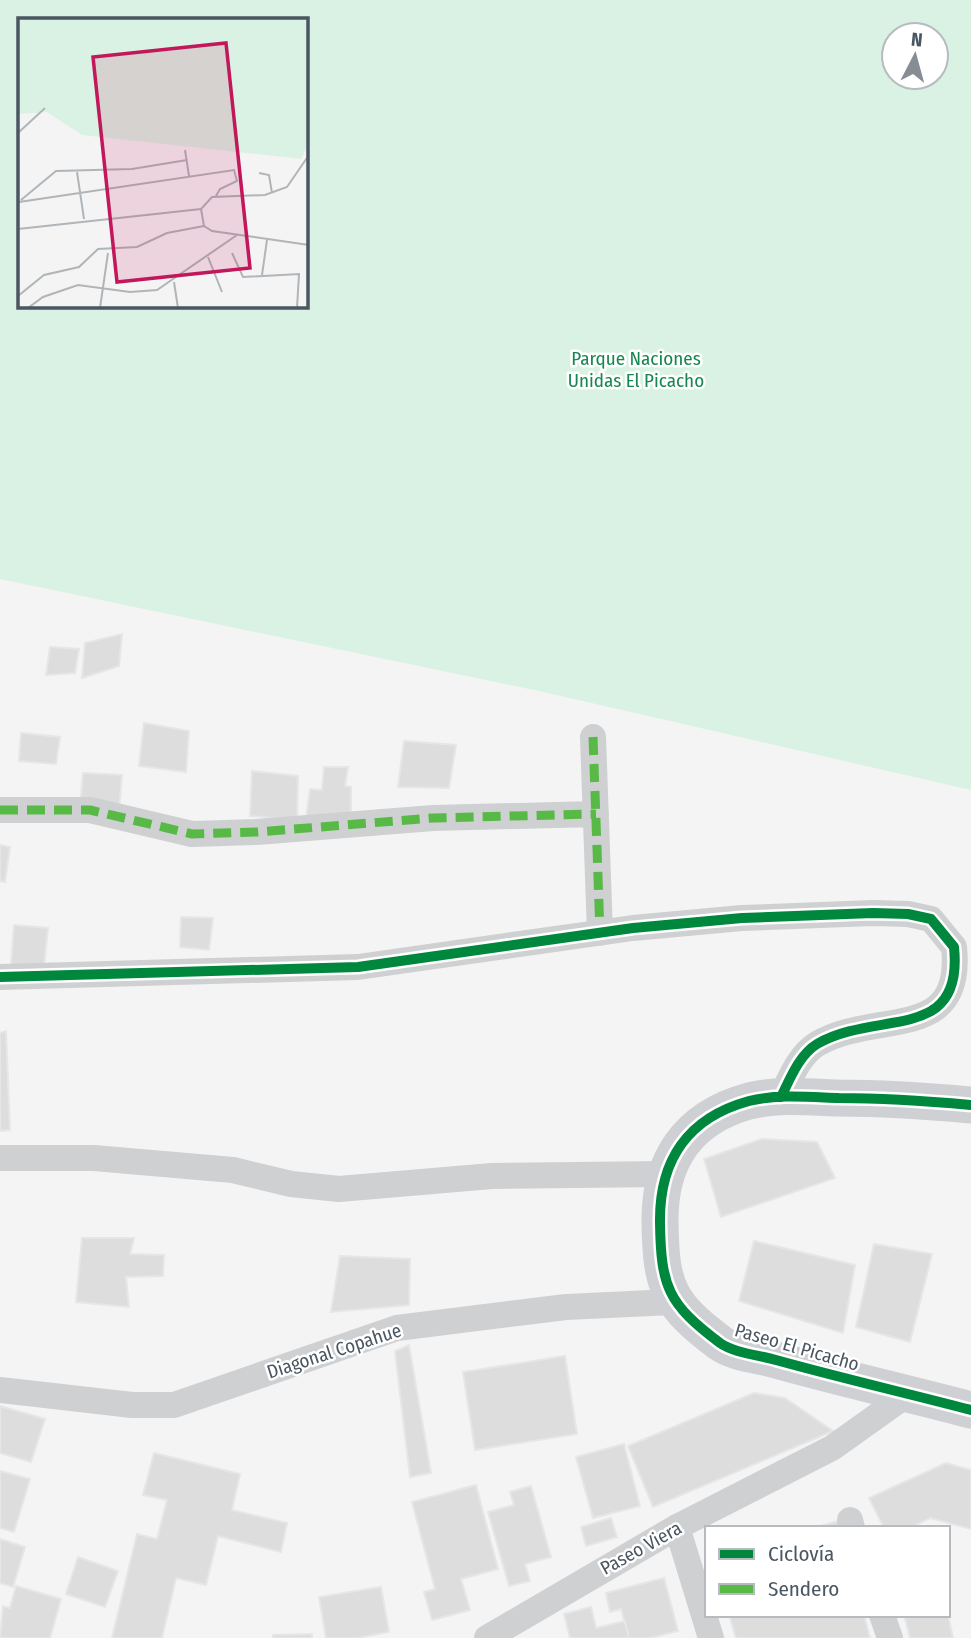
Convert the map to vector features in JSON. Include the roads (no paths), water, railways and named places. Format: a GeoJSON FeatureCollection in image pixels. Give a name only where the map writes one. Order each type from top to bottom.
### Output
{"type":"FeatureCollection","features":[{"type":"Feature","properties":{"kind":"street"},"geometry":{"type":"LineString","coordinates":[[593,737],[600,933]]}},
{"type":"Feature","properties":{"kind":"street"},"geometry":{"type":"LineString","coordinates":[[0,810],[90,810],[192,834],[257,832],[433,818],[596,814]]}},
{"type":"Feature","properties":{"kind":"street"},"geometry":{"type":"LineString","coordinates":[[0,978],[358,967],[600,933],[742,918],[873,913],[908,914],[931,919],[954,947],[953,986],[943,1005],[923,1015],[859,1026],[815,1045],[797,1065],[780,1097]]}},
{"type":"Feature","properties":{"kind":"street"},"geometry":{"type":"LineString","coordinates":[[673,1302],[661,1264],[664,1174],[690,1134],[715,1116],[748,1101],[780,1097],[900,1098],[971,1105]]}},
{"type":"Feature","properties":{"kind":"street"},"geometry":{"type":"LineString","coordinates":[[0,1158],[94,1158],[233,1170],[291,1184],[340,1189],[492,1176],[664,1174]]}},
{"type":"Feature","properties":{"kind":"street","name":"Diagonal Copahue"},"geometry":{"type":"LineString","coordinates":[[0,1390],[132,1405],[174,1405],[397,1328],[566,1307],[673,1302]]}},
{"type":"Feature","properties":{"kind":"street","name":"Paseo El Picacho"},"geometry":{"type":"LineString","coordinates":[[673,1302],[723,1345],[905,1396],[971,1410]]}},
{"type":"Feature","properties":{"kind":"street","name":"Paseo Viera"},"geometry":{"type":"LineString","coordinates":[[486,1638],[677,1527],[832,1448],[905,1396]]}},
{"type":"Feature","properties":{"kind":"street"},"geometry":{"type":"LineString","coordinates":[[677,1527],[711,1638]]}},
{"type":"Feature","properties":{"kind":"street"},"geometry":{"type":"LineString","coordinates":[[884,1617],[890,1638]]}},
{"type":"Feature","properties":{"kind":"park label","name":"Parque Naciones Unidas El Picacho"},"geometry":{"type":"Point","coordinates":[636,369]}}]}
